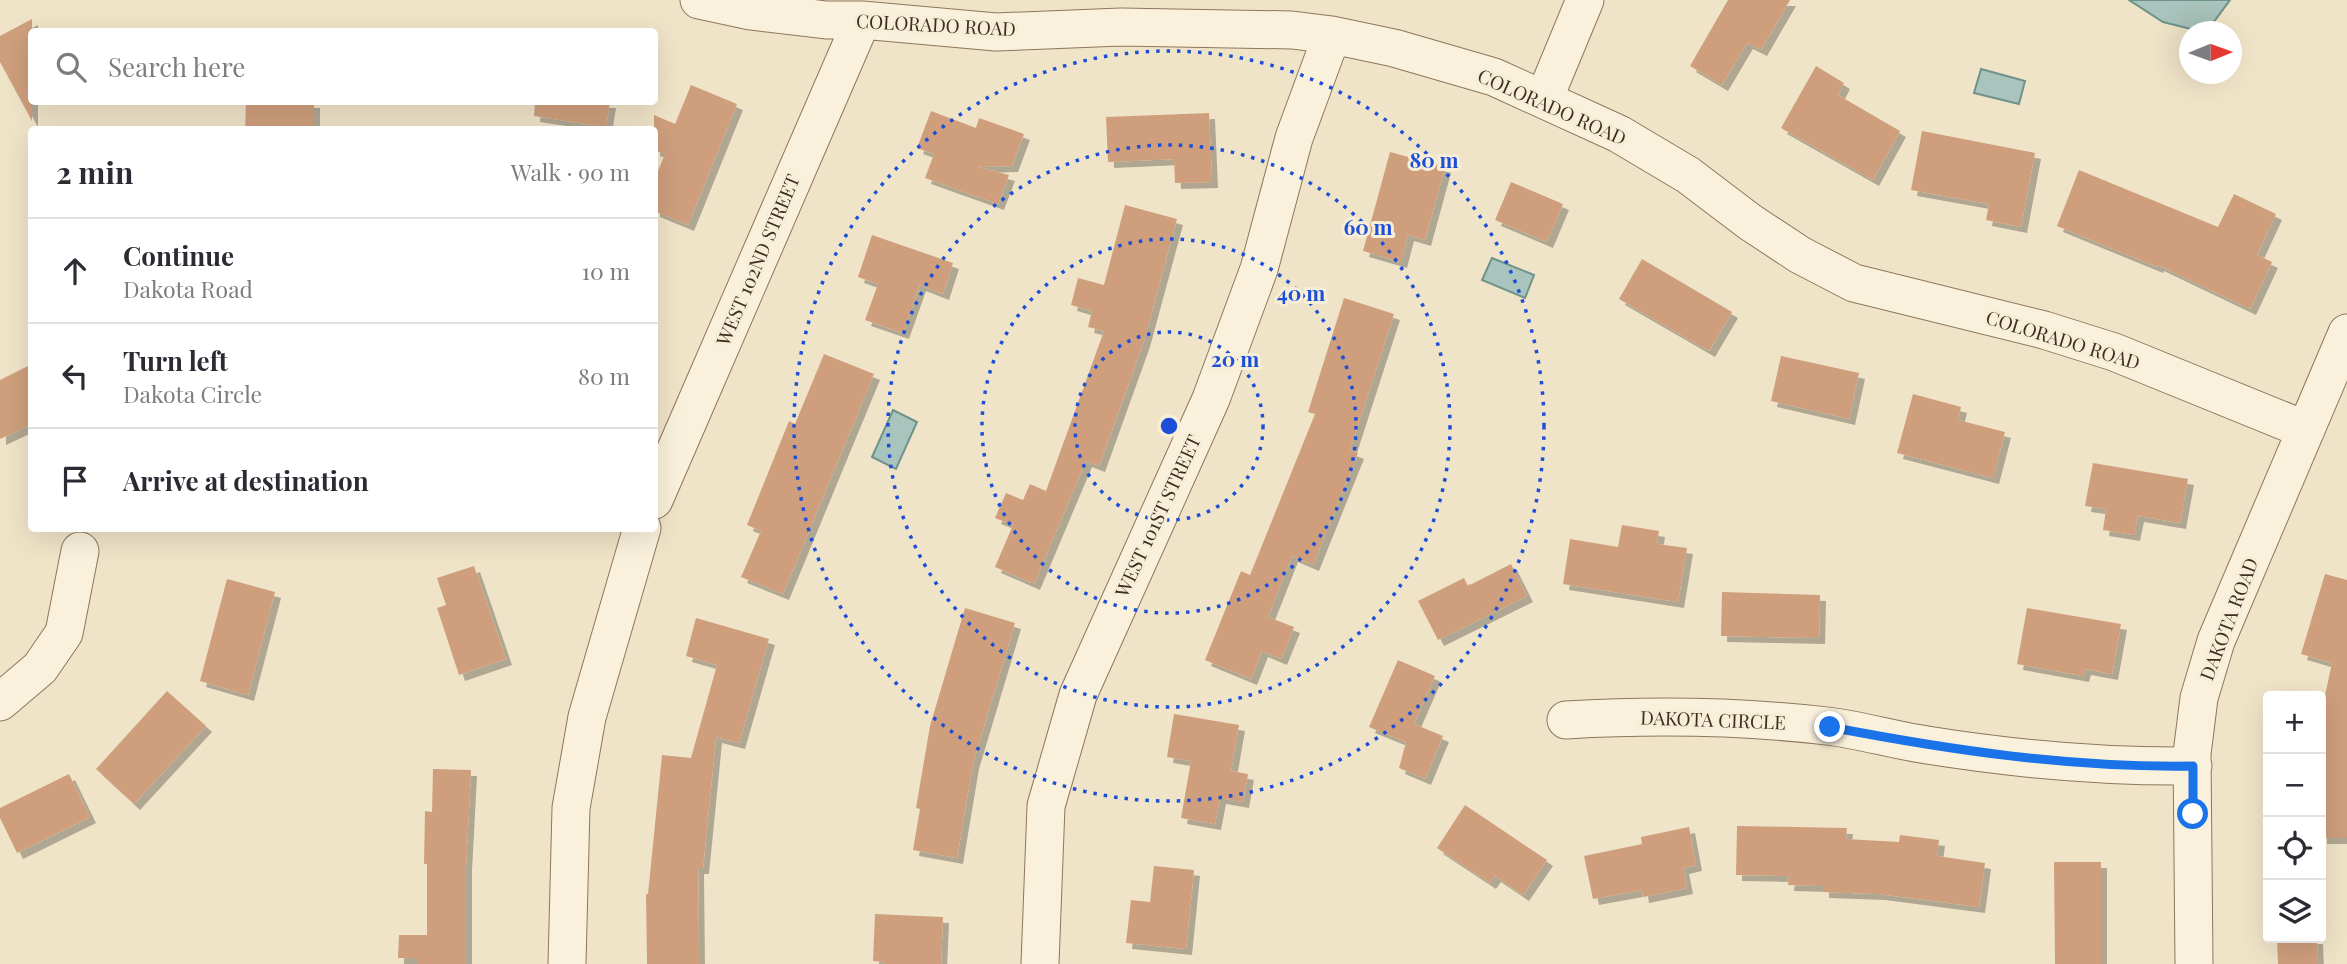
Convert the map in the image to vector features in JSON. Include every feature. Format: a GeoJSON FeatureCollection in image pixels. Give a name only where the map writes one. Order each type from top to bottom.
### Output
{"type":"FeatureCollection","features":[{"type":"Feature","properties":{"kind":"street","name":"COLORADO ROAD"},"geometry":{"type":"LineString","coordinates":[[699,0],[750,11],[826,20],[862,20],[996,32],[1121,27],[1292,30],[1394,48],[1494,77],[1619,134],[1688,176],[1800,255],[1854,283],[2044,330],[2113,352],[2306,430]]}},
{"type":"Feature","properties":{"kind":"street"},"geometry":{"type":"LineString","coordinates":[[1544,99],[1585,0]]}},
{"type":"Feature","properties":{"kind":"street","name":"WEST 102ND STREET"},"geometry":{"type":"LineString","coordinates":[[658,491],[862,20]]}},
{"type":"Feature","properties":{"kind":"street","name":"WEST 101ST STREET"},"geometry":{"type":"LineString","coordinates":[[1040,964],[1046,806],[1078,695],[1211,399],[1259,268],[1294,138],[1332,35]]}},
{"type":"Feature","properties":{"kind":"street","name":"DAKOTA ROAD"},"geometry":{"type":"LineString","coordinates":[[2194,964],[2193,766],[2199,698],[2216,641],[2347,333]]}},
{"type":"Feature","properties":{"kind":"street"},"geometry":{"type":"LineString","coordinates":[[567,964],[571,808],[587,717],[641,532]]}},
{"type":"Feature","properties":{"kind":"street"},"geometry":{"type":"LineString","coordinates":[[0,702],[40,668],[64,633],[80,551]]}},
{"type":"Feature","properties":{"kind":"street","name":"DAKOTA CIRCLE"},"geometry":{"type":"LineString","coordinates":[[1566,720],[1637,716],[1733,717],[1830,727],[1924,745],[2034,760],[2193,766]]}},
{"type":"Feature","properties":{"kind":"water"},"geometry":{"type":"Polygon","coordinates":[[[2129,0],[2230,0],[2214,21],[2179,21],[2179,26],[2163,22],[2129,0]]]}},
{"type":"Feature","properties":{"kind":"water"},"geometry":{"type":"Polygon","coordinates":[[[1981,69],[2025,81],[2019,104],[1974,93],[1981,69]]]}},
{"type":"Feature","properties":{"kind":"water"},"geometry":{"type":"Polygon","coordinates":[[[1492,258],[1534,275],[1525,298],[1482,280],[1492,258]]]}},
{"type":"Feature","properties":{"kind":"water"},"geometry":{"type":"Polygon","coordinates":[[[893,410],[917,422],[896,469],[872,457],[893,410]]]}},
{"type":"Feature","properties":{"kind":"building"},"geometry":{"type":"Polygon","coordinates":[[[1728,0],[1790,0],[1761,50],[1747,43],[1722,85],[1690,66],[1728,0]]]}},
{"type":"Feature","properties":{"kind":"building"},"geometry":{"type":"Polygon","coordinates":[[[32,19],[32,28],[28,28],[28,105],[32,105],[32,121],[0,62],[0,36],[32,19]]]}},
{"type":"Feature","properties":{"kind":"building"},"geometry":{"type":"Polygon","coordinates":[[[1816,66],[1844,83],[1838,95],[1900,131],[1873,180],[1781,128],[1816,66]]]}},
{"type":"Feature","properties":{"kind":"building"},"geometry":{"type":"Polygon","coordinates":[[[691,85],[737,104],[688,225],[658,213],[658,171],[665,154],[658,151],[658,126],[654,126],[654,115],[675,124],[691,85]]]}},
{"type":"Feature","properties":{"kind":"building"},"geometry":{"type":"Polygon","coordinates":[[[246,105],[314,105],[314,126],[245,126],[246,105]]]}},
{"type":"Feature","properties":{"kind":"building"},"geometry":{"type":"Polygon","coordinates":[[[535,105],[610,105],[606,126],[534,116],[535,105]]]}},
{"type":"Feature","properties":{"kind":"building"},"geometry":{"type":"Polygon","coordinates":[[[931,111],[976,128],[979,118],[1024,134],[1012,166],[978,167],[1009,175],[998,204],[925,178],[934,154],[917,148],[931,111]]]}},
{"type":"Feature","properties":{"kind":"building"},"geometry":{"type":"Polygon","coordinates":[[[1209,113],[1212,182],[1175,183],[1174,159],[1108,162],[1106,117],[1209,113]]]}},
{"type":"Feature","properties":{"kind":"building"},"geometry":{"type":"Polygon","coordinates":[[[1922,131],[2035,153],[2021,227],[1986,220],[1989,204],[1911,190],[1922,131]]]}},
{"type":"Feature","properties":{"kind":"building"},"geometry":{"type":"Polygon","coordinates":[[[1390,152],[1445,167],[1425,240],[1408,235],[1401,262],[1363,251],[1390,152]]]}},
{"type":"Feature","properties":{"kind":"building"},"geometry":{"type":"Polygon","coordinates":[[[2079,170],[2218,227],[2234,194],[2276,214],[2257,255],[2272,262],[2250,309],[2158,265],[2157,267],[2057,226],[2079,170]]]}},
{"type":"Feature","properties":{"kind":"building"},"geometry":{"type":"Polygon","coordinates":[[[1511,182],[1563,204],[1547,242],[1495,220],[1511,182]]]}},
{"type":"Feature","properties":{"kind":"building"},"geometry":{"type":"Polygon","coordinates":[[[1125,205],[1177,219],[1144,341],[1099,466],[1086,461],[1034,584],[995,567],[1013,525],[995,518],[1006,493],[1023,500],[1030,484],[1046,491],[1104,331],[1088,327],[1092,311],[1071,305],[1078,278],[1104,285],[1125,205]]]}},
{"type":"Feature","properties":{"kind":"building"},"geometry":{"type":"Polygon","coordinates":[[[872,235],[953,263],[943,294],[920,285],[903,333],[865,320],[878,284],[858,277],[872,235]]]}},
{"type":"Feature","properties":{"kind":"building"},"geometry":{"type":"Polygon","coordinates":[[[1642,259],[1732,312],[1709,351],[1619,299],[1642,259]]]}},
{"type":"Feature","properties":{"kind":"building"},"geometry":{"type":"Polygon","coordinates":[[[1344,298],[1394,314],[1350,450],[1358,453],[1313,565],[1292,556],[1268,617],[1294,627],[1281,659],[1262,651],[1251,679],[1205,660],[1241,571],[1250,575],[1315,414],[1308,412],[1344,298]]]}},
{"type":"Feature","properties":{"kind":"building"},"geometry":{"type":"Polygon","coordinates":[[[824,354],[874,374],[783,594],[741,577],[761,531],[747,525],[789,421],[795,424],[824,354]]]}},
{"type":"Feature","properties":{"kind":"building"},"geometry":{"type":"Polygon","coordinates":[[[1781,356],[1859,373],[1849,419],[1771,401],[1781,356]]]}},
{"type":"Feature","properties":{"kind":"building"},"geometry":{"type":"Polygon","coordinates":[[[28,366],[28,426],[0,439],[0,380],[28,366]]]}},
{"type":"Feature","properties":{"kind":"building"},"geometry":{"type":"Polygon","coordinates":[[[1913,394],[1961,407],[1958,420],[2005,432],[1993,478],[1897,453],[1913,394]]]}},
{"type":"Feature","properties":{"kind":"building"},"geometry":{"type":"Polygon","coordinates":[[[2093,463],[2188,479],[2180,523],[2138,516],[2134,535],[2103,530],[2106,509],[2085,506],[2093,463]]]}},
{"type":"Feature","properties":{"kind":"building"},"geometry":{"type":"Polygon","coordinates":[[[1622,525],[1659,531],[1657,544],[1687,548],[1678,602],[1563,584],[1570,539],[1618,547],[1622,525]]]}},
{"type":"Feature","properties":{"kind":"building"},"geometry":{"type":"Polygon","coordinates":[[[1511,564],[1527,596],[1438,640],[1418,601],[1464,578],[1468,586],[1511,564]]]}},
{"type":"Feature","properties":{"kind":"building"},"geometry":{"type":"Polygon","coordinates":[[[474,566],[506,659],[459,675],[437,608],[446,605],[437,578],[474,566]]]}},
{"type":"Feature","properties":{"kind":"building"},"geometry":{"type":"Polygon","coordinates":[[[2325,574],[2347,580],[2347,838],[2326,838],[2326,691],[2332,663],[2301,654],[2325,574]]]}},
{"type":"Feature","properties":{"kind":"building"},"geometry":{"type":"Polygon","coordinates":[[[227,579],[275,592],[248,695],[200,681],[227,579]]]}},
{"type":"Feature","properties":{"kind":"building"},"geometry":{"type":"Polygon","coordinates":[[[1722,592],[1820,595],[1819,638],[1721,636],[1722,592]]]}},
{"type":"Feature","properties":{"kind":"building"},"geometry":{"type":"Polygon","coordinates":[[[965,608],[1015,623],[973,763],[957,858],[913,850],[920,809],[916,808],[930,726],[965,608]]]}},
{"type":"Feature","properties":{"kind":"building"},"geometry":{"type":"Polygon","coordinates":[[[2027,608],[2121,624],[2112,674],[2085,669],[2083,676],[2017,664],[2027,608]]]}},
{"type":"Feature","properties":{"kind":"building"},"geometry":{"type":"Polygon","coordinates":[[[696,618],[769,639],[739,743],[716,737],[703,868],[698,868],[699,964],[647,964],[646,894],[662,755],[691,758],[717,665],[686,656],[696,618]]]}},
{"type":"Feature","properties":{"kind":"building"},"geometry":{"type":"Polygon","coordinates":[[[1398,660],[1435,676],[1414,724],[1443,736],[1425,779],[1399,768],[1406,742],[1369,727],[1398,660]]]}},
{"type":"Feature","properties":{"kind":"building"},"geometry":{"type":"Polygon","coordinates":[[[167,691],[206,726],[134,804],[96,769],[167,691]]]}},
{"type":"Feature","properties":{"kind":"building"},"geometry":{"type":"Polygon","coordinates":[[[1174,714],[1239,725],[1231,771],[1248,774],[1243,802],[1220,798],[1215,824],[1181,818],[1191,761],[1167,757],[1174,714]]]}},
{"type":"Feature","properties":{"kind":"building"},"geometry":{"type":"Polygon","coordinates":[[[433,769],[471,770],[466,865],[466,964],[417,964],[417,958],[398,958],[399,935],[427,935],[425,811],[432,812],[433,769]]]}},
{"type":"Feature","properties":{"kind":"building"},"geometry":{"type":"Polygon","coordinates":[[[69,774],[90,817],[17,853],[0,818],[0,808],[69,774]]]}},
{"type":"Feature","properties":{"kind":"building"},"geometry":{"type":"Polygon","coordinates":[[[1465,805],[1547,860],[1523,895],[1495,876],[1490,883],[1437,848],[1465,805]]]}},
{"type":"Feature","properties":{"kind":"building"},"geometry":{"type":"Polygon","coordinates":[[[1737,826],[1847,828],[1846,839],[1899,842],[1900,835],[1939,840],[1937,856],[1985,863],[1979,907],[1879,894],[1823,892],[1823,886],[1788,885],[1789,876],[1736,875],[1737,826]]]}},
{"type":"Feature","properties":{"kind":"building"},"geometry":{"type":"Polygon","coordinates":[[[1689,827],[1696,865],[1683,868],[1687,888],[1643,897],[1642,890],[1593,899],[1584,856],[1642,844],[1641,837],[1689,827]]]}},
{"type":"Feature","properties":{"kind":"building"},"geometry":{"type":"Polygon","coordinates":[[[2054,862],[2101,862],[2101,964],[2055,964],[2054,862]]]}},
{"type":"Feature","properties":{"kind":"building"},"geometry":{"type":"Polygon","coordinates":[[[1154,866],[1194,870],[1186,949],[1126,943],[1131,900],[1150,902],[1154,866]]]}},
{"type":"Feature","properties":{"kind":"building"},"geometry":{"type":"Polygon","coordinates":[[[875,914],[943,917],[941,964],[884,964],[885,962],[873,961],[875,914]]]}},
{"type":"Feature","properties":{"kind":"building"},"geometry":{"type":"Polygon","coordinates":[[[2277,943],[2317,943],[2318,964],[2278,964],[2277,943]]]}},
{"type":"Feature","properties":{"kind":"route"},"geometry":{"type":"LineString","coordinates":[[1830,727],[1924,745],[2034,760],[2193,766],[2193,814]]}}]}
